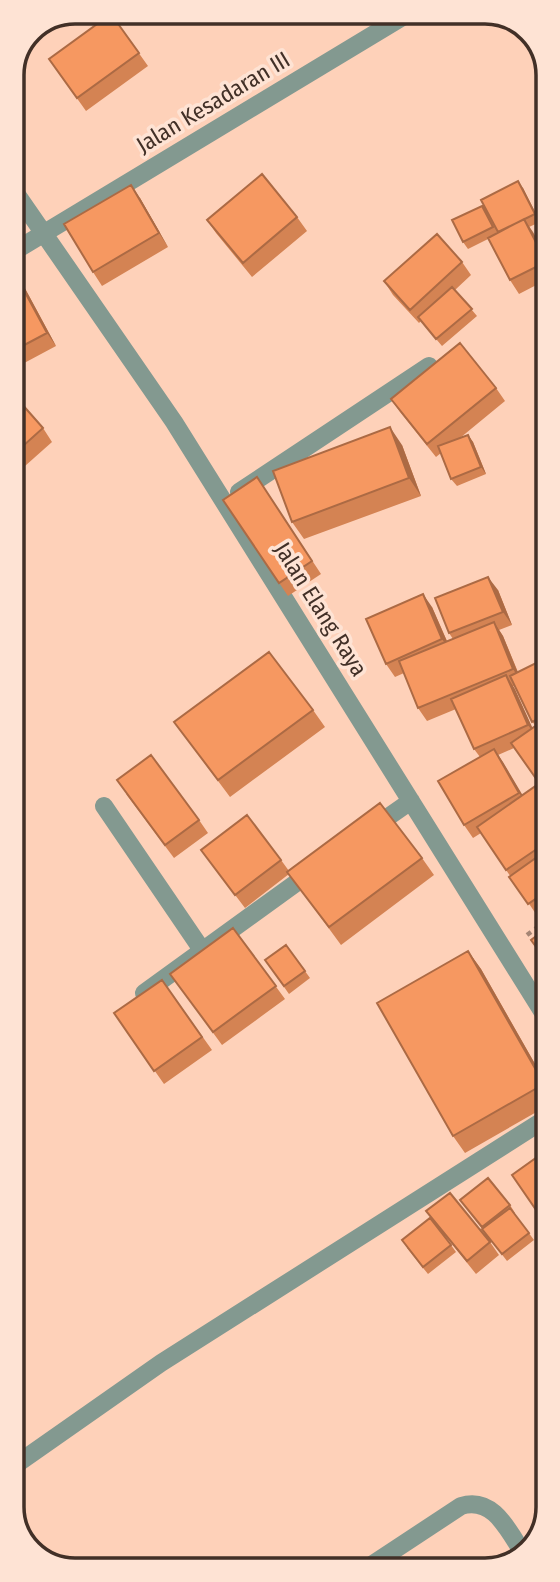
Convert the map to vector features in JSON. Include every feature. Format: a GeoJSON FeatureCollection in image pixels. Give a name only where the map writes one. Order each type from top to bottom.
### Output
{"type":"FeatureCollection","features":[{"type":"Feature","properties":{"kind":"street","name":"Jalan Kesadaran III"},"geometry":{"type":"LineString","coordinates":[[25,244],[389,25]]}},
{"type":"Feature","properties":{"kind":"street","name":"Jalan Elang Raya"},"geometry":{"type":"LineString","coordinates":[[25,207],[174,422],[536,1001]]}},
{"type":"Feature","properties":{"kind":"street"},"geometry":{"type":"LineString","coordinates":[[225,502],[429,366]]}},
{"type":"Feature","properties":{"kind":"street"},"geometry":{"type":"LineString","coordinates":[[356,840],[411,801]]}},
{"type":"Feature","properties":{"kind":"street"},"geometry":{"type":"LineString","coordinates":[[104,806],[202,950]]}},
{"type":"Feature","properties":{"kind":"street"},"geometry":{"type":"LineString","coordinates":[[135,1000],[334,856]]}},
{"type":"Feature","properties":{"kind":"street"},"geometry":{"type":"LineString","coordinates":[[24,1459],[162,1363],[536,1125]]}},
{"type":"Feature","properties":{"kind":"street"},"geometry":{"type":"LineString","coordinates":[[384,1558],[472,1503],[484,1506],[499,1516],[518,1545]]}},
{"type":"Feature","properties":{"kind":"building"},"geometry":{"type":"Polygon","coordinates":[[[97,24],[118,24],[139,53],[77,98],[49,59],[97,24]]]}},
{"type":"Feature","properties":{"kind":"building"},"geometry":{"type":"Polygon","coordinates":[[[262,174],[297,217],[243,263],[207,220],[262,174]]]}},
{"type":"Feature","properties":{"kind":"building"},"geometry":{"type":"Polygon","coordinates":[[[518,181],[535,214],[498,232],[481,200],[518,181]]]}},
{"type":"Feature","properties":{"kind":"building"},"geometry":{"type":"Polygon","coordinates":[[[131,185],[159,233],[93,272],[64,224],[131,185]]]}},
{"type":"Feature","properties":{"kind":"building"},"geometry":{"type":"Polygon","coordinates":[[[482,206],[493,227],[463,242],[452,220],[482,206]]]}},
{"type":"Feature","properties":{"kind":"building"},"geometry":{"type":"Polygon","coordinates":[[[524,219],[536,242],[536,267],[510,280],[488,238],[524,219]]]}},
{"type":"Feature","properties":{"kind":"building"},"geometry":{"type":"Polygon","coordinates":[[[437,234],[462,262],[410,310],[384,281],[437,234]]]}},
{"type":"Feature","properties":{"kind":"building"},"geometry":{"type":"Polygon","coordinates":[[[452,287],[472,309],[436,339],[418,317],[452,287]]]}},
{"type":"Feature","properties":{"kind":"building"},"geometry":{"type":"Polygon","coordinates":[[[25,292],[47,333],[25,345],[25,292]]]}},
{"type":"Feature","properties":{"kind":"building"},"geometry":{"type":"Polygon","coordinates":[[[460,343],[496,388],[427,444],[391,399],[460,343]]]}},
{"type":"Feature","properties":{"kind":"building"},"geometry":{"type":"Polygon","coordinates":[[[25,407],[43,428],[25,444],[25,407]]]}},
{"type":"Feature","properties":{"kind":"building"},"geometry":{"type":"Polygon","coordinates":[[[390,427],[409,478],[292,522],[273,471],[390,427]]]}},
{"type":"Feature","properties":{"kind":"building"},"geometry":{"type":"Polygon","coordinates":[[[468,435],[481,467],[451,479],[438,446],[468,435]]]}},
{"type":"Feature","properties":{"kind":"building"},"geometry":{"type":"Polygon","coordinates":[[[257,477],[312,561],[279,583],[223,500],[257,477]]]}},
{"type":"Feature","properties":{"kind":"building"},"geometry":{"type":"Polygon","coordinates":[[[488,577],[503,612],[449,633],[435,598],[488,577]]]}},
{"type":"Feature","properties":{"kind":"building"},"geometry":{"type":"Polygon","coordinates":[[[423,594],[442,639],[386,664],[366,619],[423,594]]]}},
{"type":"Feature","properties":{"kind":"building"},"geometry":{"type":"Polygon","coordinates":[[[494,622],[513,669],[418,708],[399,661],[494,622]]]}},
{"type":"Feature","properties":{"kind":"building"},"geometry":{"type":"Polygon","coordinates":[[[269,652],[313,710],[218,780],[174,722],[269,652]]]}},
{"type":"Feature","properties":{"kind":"building"},"geometry":{"type":"Polygon","coordinates":[[[536,663],[536,720],[532,722],[510,676],[536,663]]]}},
{"type":"Feature","properties":{"kind":"building"},"geometry":{"type":"Polygon","coordinates":[[[506,675],[528,725],[474,749],[451,699],[506,675]]]}},
{"type":"Feature","properties":{"kind":"building"},"geometry":{"type":"Polygon","coordinates":[[[536,726],[536,779],[511,743],[536,726]]]}},
{"type":"Feature","properties":{"kind":"building"},"geometry":{"type":"Polygon","coordinates":[[[494,749],[519,793],[464,825],[438,781],[494,749]]]}},
{"type":"Feature","properties":{"kind":"building"},"geometry":{"type":"Polygon","coordinates":[[[151,755],[199,820],[165,845],[117,780],[151,755]]]}},
{"type":"Feature","properties":{"kind":"building"},"geometry":{"type":"Polygon","coordinates":[[[536,786],[536,850],[506,870],[477,827],[536,786]]]}},
{"type":"Feature","properties":{"kind":"building"},"geometry":{"type":"Polygon","coordinates":[[[380,803],[422,858],[329,927],[287,872],[380,803]]]}},
{"type":"Feature","properties":{"kind":"building"},"geometry":{"type":"Polygon","coordinates":[[[247,815],[281,860],[235,895],[201,850],[247,815]]]}},
{"type":"Feature","properties":{"kind":"building"},"geometry":{"type":"Polygon","coordinates":[[[536,858],[536,899],[528,904],[509,877],[536,858]]]}},
{"type":"Feature","properties":{"kind":"building"},"geometry":{"type":"Polygon","coordinates":[[[233,928],[276,986],[213,1032],[170,974],[233,928]]]}},
{"type":"Feature","properties":{"kind":"building"},"geometry":{"type":"Polygon","coordinates":[[[286,945],[305,971],[284,986],[265,960],[286,945]]]}},
{"type":"Feature","properties":{"kind":"building"},"geometry":{"type":"Polygon","coordinates":[[[468,951],[536,1070],[536,1089],[453,1136],[377,1003],[468,951]]]}},
{"type":"Feature","properties":{"kind":"building"},"geometry":{"type":"Polygon","coordinates":[[[162,980],[202,1037],[154,1071],[114,1013],[162,980]]]}},
{"type":"Feature","properties":{"kind":"building"},"geometry":{"type":"Polygon","coordinates":[[[536,1158],[536,1210],[512,1175],[536,1158]]]}},
{"type":"Feature","properties":{"kind":"building"},"geometry":{"type":"Polygon","coordinates":[[[488,1178],[510,1205],[482,1227],[460,1200],[488,1178]]]}},
{"type":"Feature","properties":{"kind":"building"},"geometry":{"type":"Polygon","coordinates":[[[450,1193],[490,1242],[467,1261],[426,1211],[450,1193]]]}},
{"type":"Feature","properties":{"kind":"building"},"geometry":{"type":"Polygon","coordinates":[[[510,1208],[529,1233],[502,1254],[482,1229],[510,1208]]]}},
{"type":"Feature","properties":{"kind":"building"},"geometry":{"type":"Polygon","coordinates":[[[430,1218],[451,1245],[423,1267],[402,1240],[430,1218]]]}}]}
